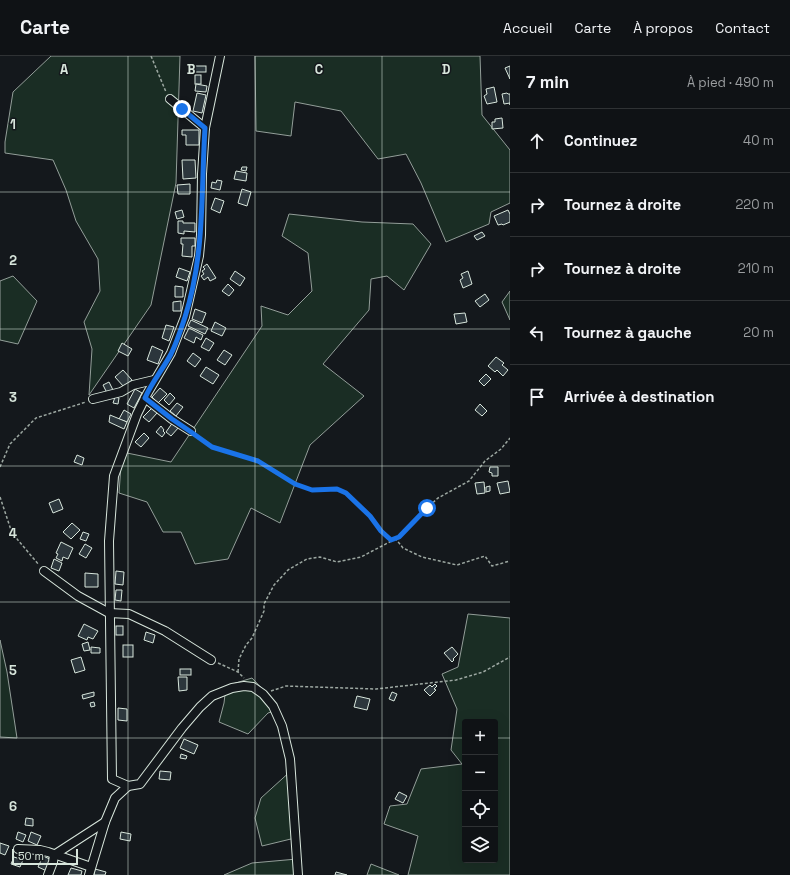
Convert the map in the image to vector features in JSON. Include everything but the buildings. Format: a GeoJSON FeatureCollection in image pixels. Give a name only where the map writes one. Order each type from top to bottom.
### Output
{"type":"FeatureCollection","features":[{"type":"Feature","properties":{"kind":"street"},"geometry":{"type":"LineString","coordinates":[[220,56],[205,128],[202,174],[201,235],[194,283],[185,317],[175,344],[145,398],[114,476],[109,541],[112,779],[128,786],[140,784],[182,728],[200,707],[212,696],[232,688],[244,686],[253,687],[263,694],[273,706],[282,726],[290,759],[298,875]]}},
{"type":"Feature","properties":{"kind":"street"},"geometry":{"type":"LineString","coordinates":[[170,99],[205,128]]}},
{"type":"Feature","properties":{"kind":"street"},"geometry":{"type":"LineString","coordinates":[[93,399],[120,392],[133,385],[154,380]]}},
{"type":"Feature","properties":{"kind":"street"},"geometry":{"type":"LineString","coordinates":[[145,398],[191,432]]}},
{"type":"Feature","properties":{"kind":"street"},"geometry":{"type":"LineString","coordinates":[[44,570],[78,596],[109,613],[129,614],[165,631],[211,660]]}},
{"type":"Feature","properties":{"kind":"street"},"geometry":{"type":"LineString","coordinates":[[18,849],[40,850],[90,871],[105,822],[115,798],[128,786]]}},
{"type":"Feature","properties":{"kind":"street"},"geometry":{"type":"LineString","coordinates":[[48,875],[54,855],[105,822]]}},
{"type":"Feature","properties":{"kind":"path"},"geometry":{"type":"LineString","coordinates":[[151,56],[170,99]]}},
{"type":"Feature","properties":{"kind":"path"},"geometry":{"type":"LineString","coordinates":[[0,467],[10,444],[36,418],[93,399]]}},
{"type":"Feature","properties":{"kind":"path"},"geometry":{"type":"LineString","coordinates":[[191,432],[212,447],[258,461],[295,484],[312,490],[337,489],[346,493],[370,516],[381,531],[391,540]]}},
{"type":"Feature","properties":{"kind":"path"},"geometry":{"type":"LineString","coordinates":[[238,672],[239,658],[246,645],[252,638],[264,611],[264,604],[274,586],[288,570],[307,559],[320,557],[337,562],[361,557],[399,537],[415,519],[438,498],[469,481],[485,461],[501,448],[510,438]]}},
{"type":"Feature","properties":{"kind":"path"},"geometry":{"type":"LineString","coordinates":[[0,497],[12,533],[44,570]]}},
{"type":"Feature","properties":{"kind":"path"},"geometry":{"type":"LineString","coordinates":[[395,538],[403,548],[422,557],[457,565],[486,556],[492,566],[510,561]]}},
{"type":"Feature","properties":{"kind":"path"},"geometry":{"type":"LineString","coordinates":[[263,694],[286,686],[376,689],[456,680],[483,672],[510,657]]}},
{"type":"Feature","properties":{"kind":"path"},"geometry":{"type":"LineString","coordinates":[[211,660],[238,672],[253,687]]}},
{"type":"Feature","properties":{"kind":"green space"},"geometry":{"type":"Polygon","coordinates":[[[51,56],[180,56],[176,183],[151,305],[89,395],[92,349],[84,322],[100,291],[98,259],[76,221],[66,190],[53,160],[5,153],[5,142],[13,92],[51,56]]]}},
{"type":"Feature","properties":{"kind":"green space"},"geometry":{"type":"Polygon","coordinates":[[[255,56],[480,56],[482,115],[510,150],[510,203],[491,212],[489,224],[446,242],[421,183],[406,154],[378,159],[341,111],[295,102],[291,136],[256,131],[255,56]]]}},
{"type":"Feature","properties":{"kind":"green space"},"geometry":{"type":"Polygon","coordinates":[[[289,214],[362,222],[413,224],[431,244],[404,290],[387,276],[371,279],[369,310],[323,364],[364,396],[310,445],[280,523],[251,508],[228,559],[195,564],[181,532],[163,532],[147,502],[119,493],[122,452],[171,462],[262,326],[261,306],[288,315],[312,291],[308,253],[282,236],[289,214]]]}},
{"type":"Feature","properties":{"kind":"green space"},"geometry":{"type":"Polygon","coordinates":[[[13,276],[37,301],[18,344],[0,340],[0,281],[13,276]]]}},
{"type":"Feature","properties":{"kind":"green space"},"geometry":{"type":"Polygon","coordinates":[[[510,291],[510,320],[502,302],[510,291]]]}},
{"type":"Feature","properties":{"kind":"green space"},"geometry":{"type":"Polygon","coordinates":[[[468,614],[510,618],[510,875],[408,875],[418,836],[384,824],[390,806],[407,804],[421,769],[462,764],[451,750],[457,709],[442,674],[458,667],[468,614]]]}},
{"type":"Feature","properties":{"kind":"green space"},"geometry":{"type":"Polygon","coordinates":[[[0,640],[7,672],[17,738],[0,737],[0,640]]]}},
{"type":"Feature","properties":{"kind":"green space"},"geometry":{"type":"Polygon","coordinates":[[[252,678],[273,700],[278,710],[268,713],[248,734],[219,722],[224,703],[226,686],[252,678]]]}},
{"type":"Feature","properties":{"kind":"green space"},"geometry":{"type":"Polygon","coordinates":[[[293,769],[295,838],[262,846],[255,818],[261,798],[293,769]]]}},
{"type":"Feature","properties":{"kind":"green space"},"geometry":{"type":"Polygon","coordinates":[[[297,859],[298,875],[224,875],[252,863],[297,859]]]}},
{"type":"Feature","properties":{"kind":"green space"},"geometry":{"type":"Polygon","coordinates":[[[371,864],[399,875],[367,875],[371,864]]]}},
{"type":"Feature","properties":{"kind":"route"},"geometry":{"type":"LineString","coordinates":[[182,109],[205,128],[199,256],[185,317],[175,344],[145,398],[212,447],[258,461],[295,484],[312,490],[337,489],[346,493],[370,516],[381,531],[391,540],[399,537],[427,508]]}}]}
